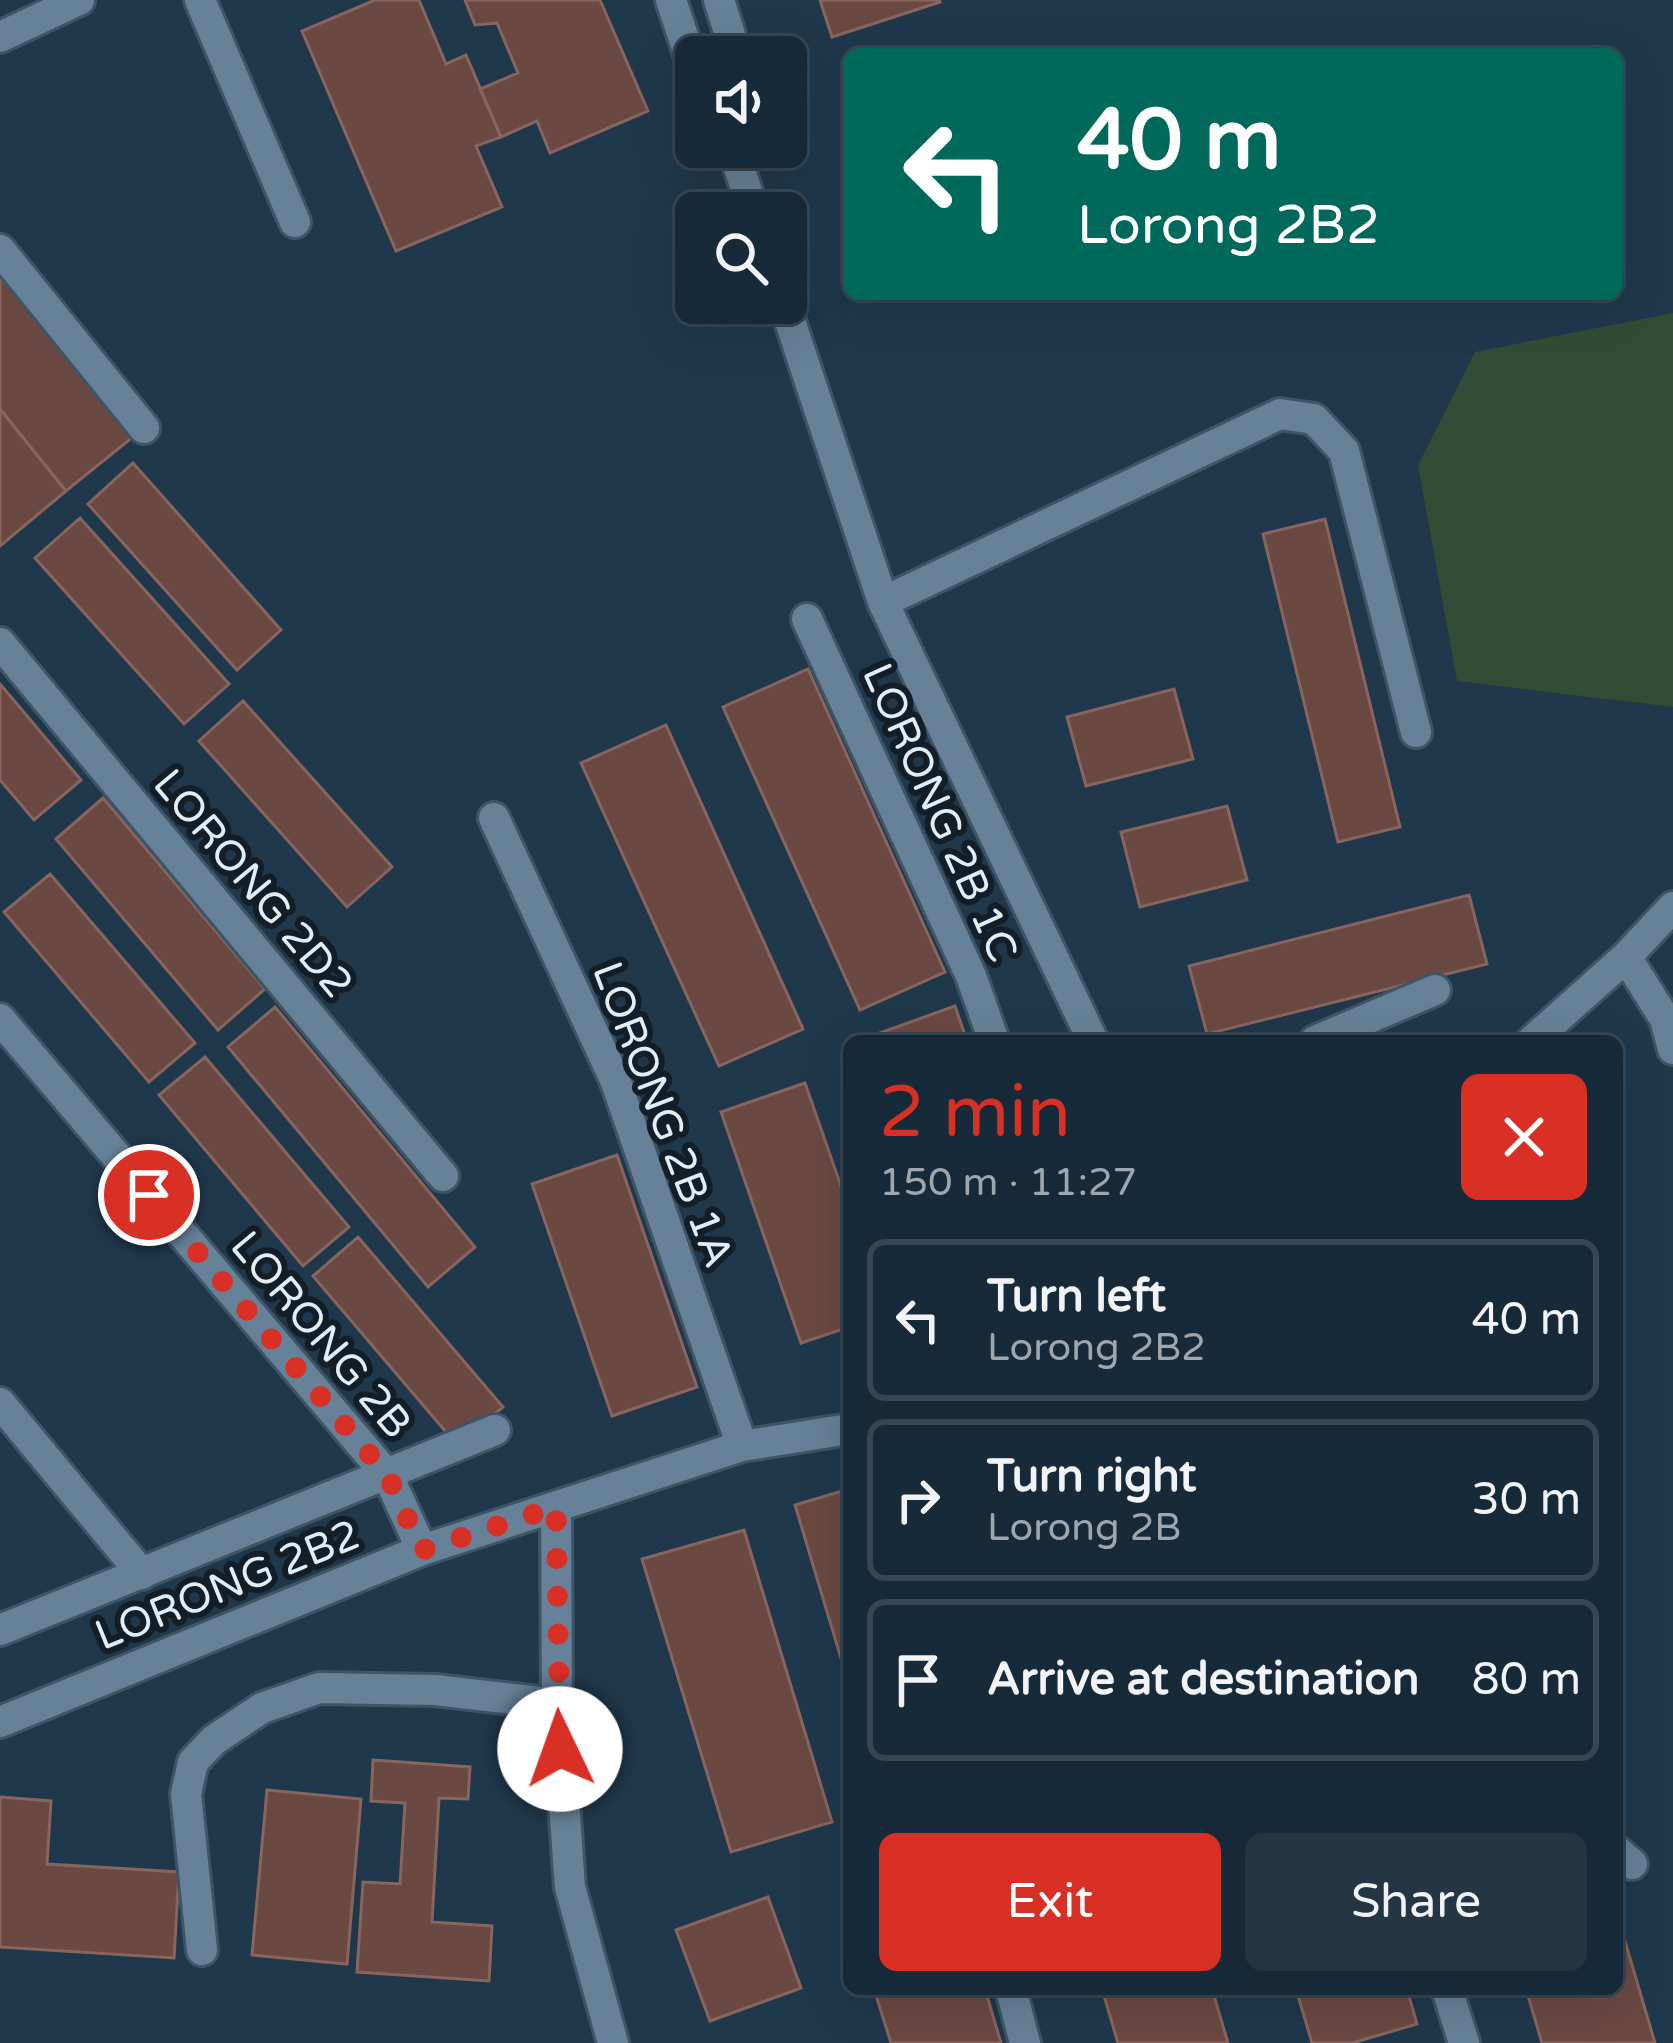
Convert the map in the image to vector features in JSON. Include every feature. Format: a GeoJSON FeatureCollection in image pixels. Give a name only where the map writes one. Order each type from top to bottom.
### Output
{"type":"FeatureCollection","features":[{"type":"Feature","properties":{"kind":"street"},"geometry":{"type":"LineString","coordinates":[[0,37],[79,0]]}},
{"type":"Feature","properties":{"kind":"street"},"geometry":{"type":"LineString","coordinates":[[200,0],[295,222]]}},
{"type":"Feature","properties":{"kind":"street"},"geometry":{"type":"LineString","coordinates":[[671,0],[683,36]]}},
{"type":"Feature","properties":{"kind":"street"},"geometry":{"type":"LineString","coordinates":[[719,0],[730,36]]}},
{"type":"Feature","properties":{"kind":"street"},"geometry":{"type":"LineString","coordinates":[[0,250],[144,428]]}},
{"type":"Feature","properties":{"kind":"street"},"geometry":{"type":"LineString","coordinates":[[791,324],[883,602],[1090,1035]]}},
{"type":"Feature","properties":{"kind":"street"},"geometry":{"type":"LineString","coordinates":[[883,602],[1280,414],[1314,418],[1344,451],[1416,732]]}},
{"type":"Feature","properties":{"kind":"street","name":"LORONG 2B 1C"},"geometry":{"type":"LineString","coordinates":[[807,619],[971,976],[992,1035]]}},
{"type":"Feature","properties":{"kind":"street","name":"LORONG 2D2"},"geometry":{"type":"LineString","coordinates":[[0,643],[443,1176]]}},
{"type":"Feature","properties":{"kind":"street","name":"LORONG 2B 1A"},"geometry":{"type":"LineString","coordinates":[[494,818],[616,1082],[742,1446]]}},
{"type":"Feature","properties":{"kind":"street"},"geometry":{"type":"LineString","coordinates":[[1539,1035],[1673,908]]}},
{"type":"Feature","properties":{"kind":"street"},"geometry":{"type":"LineString","coordinates":[[1626,957],[1665,1019],[1673,1049]]}},
{"type":"Feature","properties":{"kind":"street"},"geometry":{"type":"LineString","coordinates":[[1329,1035],[1435,990]]}},
{"type":"Feature","properties":{"kind":"street","name":"LORONG 2B"},"geometry":{"type":"LineString","coordinates":[[0,1019],[388,1476],[422,1550]]}},
{"type":"Feature","properties":{"kind":"street"},"geometry":{"type":"LineString","coordinates":[[0,1403],[142,1574]]}},
{"type":"Feature","properties":{"kind":"street"},"geometry":{"type":"LineString","coordinates":[[0,1630],[495,1430]]}},
{"type":"Feature","properties":{"kind":"street","name":"LORONG 2B2"},"geometry":{"type":"LineString","coordinates":[[0,1722],[422,1550],[742,1446],[843,1430]]}},
{"type":"Feature","properties":{"kind":"street"},"geometry":{"type":"LineString","coordinates":[[556,1507],[557,1704],[570,1887],[613,2043]]}},
{"type":"Feature","properties":{"kind":"street"},"geometry":{"type":"LineString","coordinates":[[202,1950],[186,1794],[194,1762],[214,1740],[262,1708],[319,1688],[435,1690],[557,1704]]}},
{"type":"Feature","properties":{"kind":"street"},"geometry":{"type":"LineString","coordinates":[[1013,1995],[1025,2043]]}},
{"type":"Feature","properties":{"kind":"street"},"geometry":{"type":"LineString","coordinates":[[1450,1995],[1464,2043]]}},
{"type":"Feature","properties":{"kind":"green space"},"geometry":{"type":"Polygon","coordinates":[[[1673,313],[1673,707],[1457,681],[1418,465],[1475,352],[1673,313]]]}},
{"type":"Feature","properties":{"kind":"building"},"geometry":{"type":"Polygon","coordinates":[[[375,0],[419,0],[446,64],[466,55],[501,137],[476,146],[502,207],[396,251],[302,31],[375,0]]]}},
{"type":"Feature","properties":{"kind":"building"},"geometry":{"type":"Polygon","coordinates":[[[465,0],[600,0],[648,111],[550,153],[537,121],[501,137],[480,89],[518,73],[497,23],[475,25],[465,0]]]}},
{"type":"Feature","properties":{"kind":"building"},"geometry":{"type":"Polygon","coordinates":[[[820,0],[939,0],[940,2],[832,37],[820,0]]]}},
{"type":"Feature","properties":{"kind":"building"},"geometry":{"type":"Polygon","coordinates":[[[0,250],[144,428],[66,491],[0,409],[0,250]]]}},
{"type":"Feature","properties":{"kind":"building"},"geometry":{"type":"Polygon","coordinates":[[[0,409],[66,491],[0,546],[0,409]]]}},
{"type":"Feature","properties":{"kind":"building"},"geometry":{"type":"Polygon","coordinates":[[[133,463],[281,630],[237,670],[88,504],[133,463]]]}},
{"type":"Feature","properties":{"kind":"building"},"geometry":{"type":"Polygon","coordinates":[[[80,518],[229,684],[184,724],[35,558],[80,518]]]}},
{"type":"Feature","properties":{"kind":"building"},"geometry":{"type":"Polygon","coordinates":[[[1325,519],[1400,827],[1338,842],[1263,534],[1325,519]]]}},
{"type":"Feature","properties":{"kind":"building"},"geometry":{"type":"Polygon","coordinates":[[[808,669],[945,972],[860,1010],[723,707],[808,669]]]}},
{"type":"Feature","properties":{"kind":"building"},"geometry":{"type":"Polygon","coordinates":[[[0,684],[81,780],[34,820],[0,780],[0,684]]]}},
{"type":"Feature","properties":{"kind":"building"},"geometry":{"type":"Polygon","coordinates":[[[1174,689],[1193,759],[1086,786],[1067,717],[1174,689]]]}},
{"type":"Feature","properties":{"kind":"building"},"geometry":{"type":"Polygon","coordinates":[[[243,701],[392,867],[347,907],[199,741],[243,701]]]}},
{"type":"Feature","properties":{"kind":"building"},"geometry":{"type":"Polygon","coordinates":[[[666,725],[803,1029],[719,1066],[581,763],[666,725]]]}},
{"type":"Feature","properties":{"kind":"building"},"geometry":{"type":"Polygon","coordinates":[[[103,798],[265,989],[218,1030],[56,839],[103,798]]]}},
{"type":"Feature","properties":{"kind":"building"},"geometry":{"type":"Polygon","coordinates":[[[1227,806],[1247,880],[1140,907],[1121,832],[1227,806]]]}},
{"type":"Feature","properties":{"kind":"building"},"geometry":{"type":"Polygon","coordinates":[[[50,874],[195,1043],[149,1082],[4,912],[50,874]]]}},
{"type":"Feature","properties":{"kind":"building"},"geometry":{"type":"Polygon","coordinates":[[[1469,895],[1487,964],[1207,1034],[1189,966],[1469,895]]]}},
{"type":"Feature","properties":{"kind":"building"},"geometry":{"type":"Polygon","coordinates":[[[955,1006],[965,1035],[874,1035],[955,1006]]]}},
{"type":"Feature","properties":{"kind":"building"},"geometry":{"type":"Polygon","coordinates":[[[275,1007],[475,1247],[428,1287],[228,1047],[275,1007]]]}},
{"type":"Feature","properties":{"kind":"building"},"geometry":{"type":"Polygon","coordinates":[[[205,1057],[349,1227],[303,1266],[159,1095],[205,1057]]]}},
{"type":"Feature","properties":{"kind":"building"},"geometry":{"type":"Polygon","coordinates":[[[805,1083],[843,1192],[843,1329],[801,1343],[721,1112],[805,1083]]]}},
{"type":"Feature","properties":{"kind":"building"},"geometry":{"type":"Polygon","coordinates":[[[617,1155],[697,1387],[612,1416],[532,1184],[617,1155]]]}},
{"type":"Feature","properties":{"kind":"building"},"geometry":{"type":"Polygon","coordinates":[[[358,1237],[503,1407],[457,1445],[313,1276],[358,1237]]]}},
{"type":"Feature","properties":{"kind":"building"},"geometry":{"type":"Polygon","coordinates":[[[843,1491],[843,1665],[795,1505],[843,1491]]]}},
{"type":"Feature","properties":{"kind":"building"},"geometry":{"type":"Polygon","coordinates":[[[744,1530],[832,1822],[731,1852],[642,1559],[744,1530]]]}},
{"type":"Feature","properties":{"kind":"building"},"geometry":{"type":"Polygon","coordinates":[[[373,1760],[470,1767],[468,1799],[439,1798],[432,1922],[492,1926],[489,1981],[357,1972],[363,1882],[400,1884],[405,1803],[371,1801],[373,1760]]]}},
{"type":"Feature","properties":{"kind":"building"},"geometry":{"type":"Polygon","coordinates":[[[267,1790],[361,1799],[347,1964],[252,1955],[267,1790]]]}},
{"type":"Feature","properties":{"kind":"building"},"geometry":{"type":"Polygon","coordinates":[[[0,1797],[51,1801],[47,1864],[179,1872],[174,1958],[0,1947],[0,1797]]]}},
{"type":"Feature","properties":{"kind":"building"},"geometry":{"type":"Polygon","coordinates":[[[768,1897],[801,1988],[710,2021],[676,1930],[768,1897]]]}},
{"type":"Feature","properties":{"kind":"building"},"geometry":{"type":"Polygon","coordinates":[[[1623,1934],[1655,2043],[1542,2043],[1528,1995],[1623,1995],[1623,1934]]]}},
{"type":"Feature","properties":{"kind":"building"},"geometry":{"type":"Polygon","coordinates":[[[876,1995],[987,1995],[1001,2043],[891,2043],[876,1995]]]}},
{"type":"Feature","properties":{"kind":"building"},"geometry":{"type":"Polygon","coordinates":[[[1104,1995],[1214,1995],[1228,2043],[1118,2043],[1104,1995]]]}},
{"type":"Feature","properties":{"kind":"building"},"geometry":{"type":"Polygon","coordinates":[[[1298,1995],[1409,1995],[1417,2024],[1352,2043],[1312,2043],[1298,1995]]]}},
{"type":"Feature","properties":{"kind":"route"},"geometry":{"type":"LineString","coordinates":[[149,1195],[388,1476],[422,1550],[556,1507],[560,1749]]}}]}
